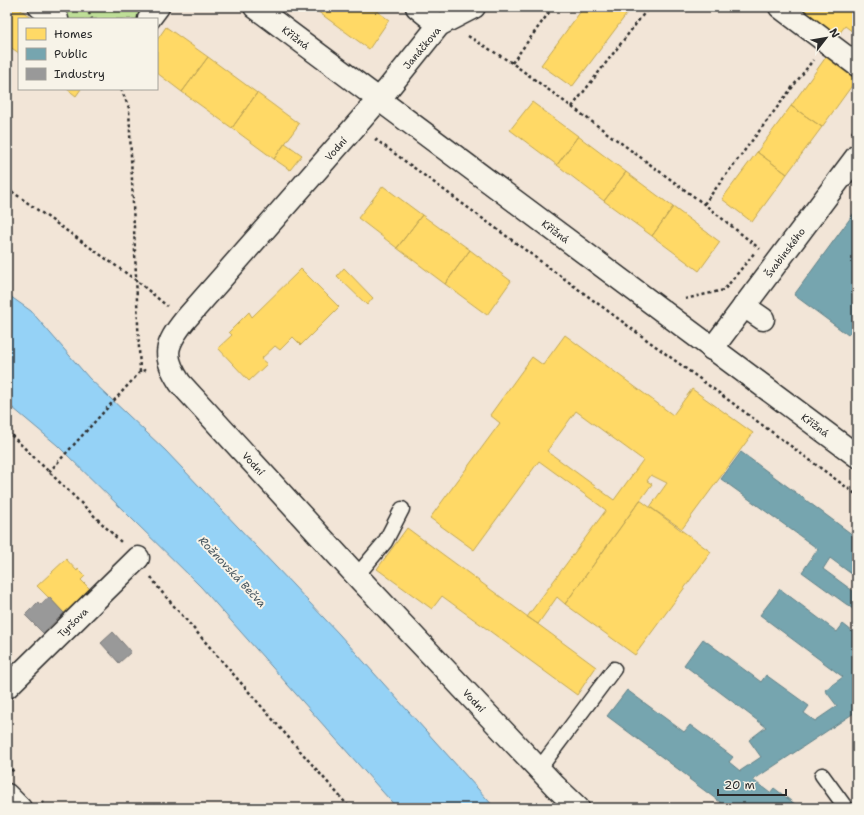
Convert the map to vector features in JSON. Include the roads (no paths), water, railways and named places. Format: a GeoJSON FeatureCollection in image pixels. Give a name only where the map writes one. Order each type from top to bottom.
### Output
{"type":"FeatureCollection","features":[{"type":"Feature","properties":{"kind":"street"},"geometry":{"type":"LineString","coordinates":[[40,7],[56,18]]}},
{"type":"Feature","properties":{"kind":"street"},"geometry":{"type":"LineString","coordinates":[[150,18],[158,7]]}},
{"type":"Feature","properties":{"kind":"street","name":"Křižná"},"geometry":{"type":"LineString","coordinates":[[255,7],[857,456]]}},
{"type":"Feature","properties":{"kind":"street"},"geometry":{"type":"LineString","coordinates":[[417,7],[443,24]]}},
{"type":"Feature","properties":{"kind":"street","name":"Janáčkova"},"geometry":{"type":"LineString","coordinates":[[379,100],[443,24],[474,7]]}},
{"type":"Feature","properties":{"kind":"street"},"geometry":{"type":"LineString","coordinates":[[780,7],[857,65]]}},
{"type":"Feature","properties":{"kind":"street","name":"Vodní"},"geometry":{"type":"LineString","coordinates":[[379,100],[185,320],[170,340],[168,350],[169,362],[173,372],[185,388],[355,574],[539,769],[578,808]]}},
{"type":"Feature","properties":{"kind":"street","name":"Švabinského"},"geometry":{"type":"LineString","coordinates":[[712,348],[857,156]]}},
{"type":"Feature","properties":{"kind":"street"},"geometry":{"type":"LineString","coordinates":[[744,306],[763,319]]}},
{"type":"Feature","properties":{"kind":"street","name":"Tyršova"},"geometry":{"type":"LineString","coordinates":[[7,686],[138,558]]}},
{"type":"Feature","properties":{"kind":"street"},"geometry":{"type":"LineString","coordinates":[[7,795],[20,808]]}},
{"type":"Feature","properties":{"kind":"lane"},"geometry":{"type":"LineString","coordinates":[[355,574],[364,567],[385,542],[402,509]]}},
{"type":"Feature","properties":{"kind":"lane"},"geometry":{"type":"LineString","coordinates":[[539,769],[614,669]]}},
{"type":"Feature","properties":{"kind":"lane"},"geometry":{"type":"LineString","coordinates":[[822,775],[846,808]]}},
{"type":"Feature","properties":{"kind":"water","name":"Rožnovská Bečva"},"geometry":{"type":"Polygon","coordinates":[[[7,294],[31,311],[89,378],[165,450],[339,634],[495,808],[397,808],[201,587],[57,445],[7,403],[7,294]]]}}]}
